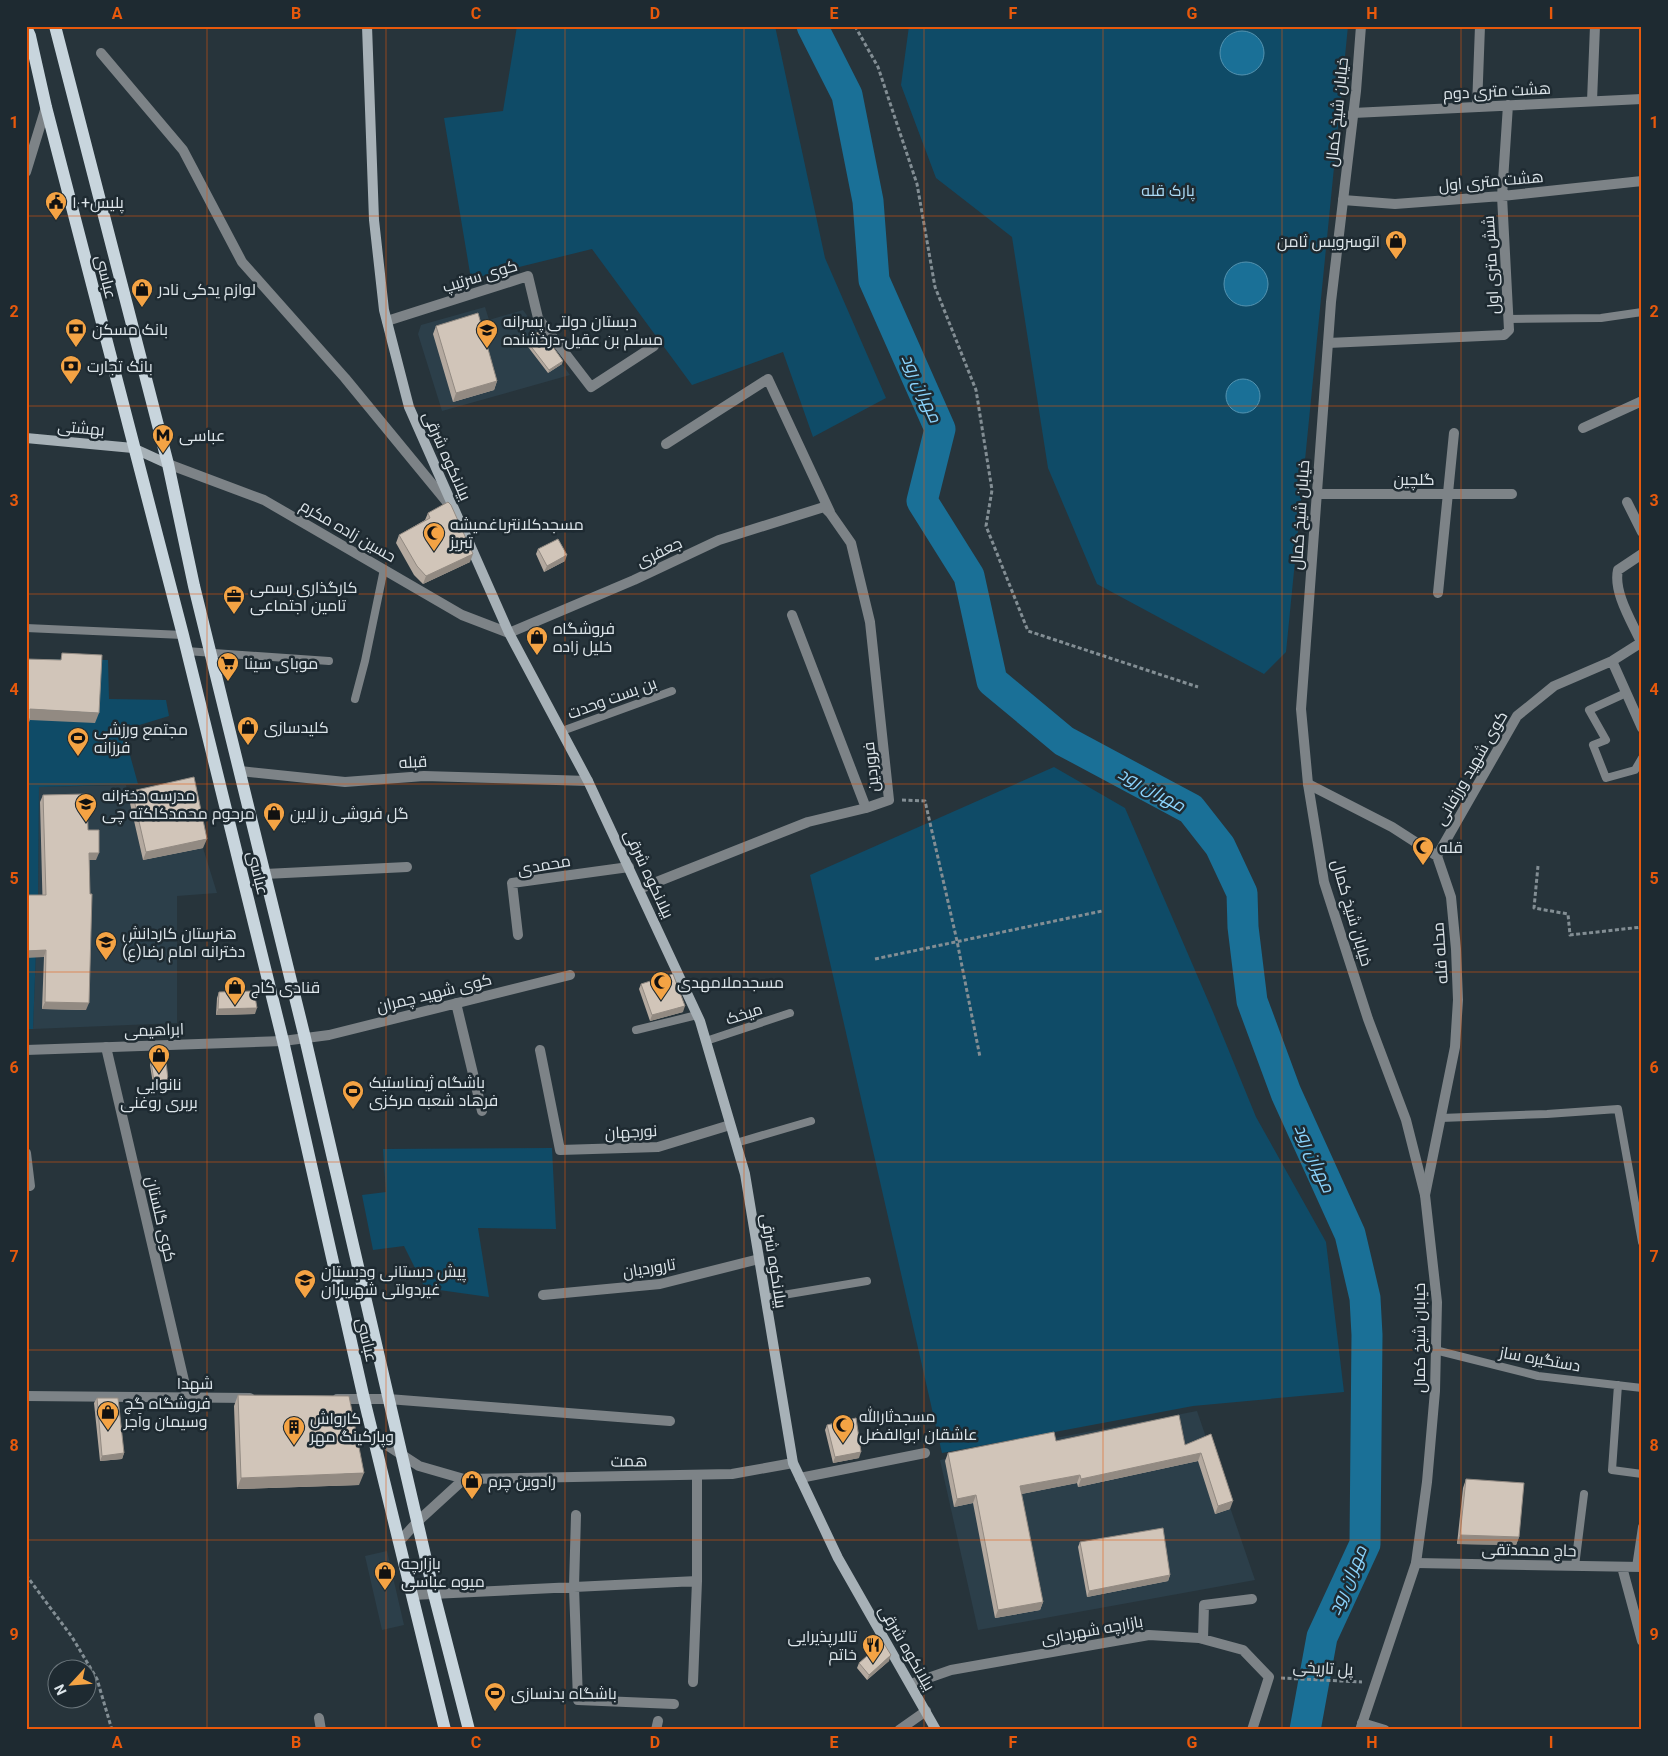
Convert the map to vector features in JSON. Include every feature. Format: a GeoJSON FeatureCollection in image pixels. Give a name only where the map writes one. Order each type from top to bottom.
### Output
{"type":"FeatureCollection","features":[{"type":"Feature","properties":{"kind":"main road","name":"عباسى"},"geometry":{"type":"LineString","coordinates":[[55,26],[168,464],[210,653],[305,1038],[400,1452],[469,1730]]}},
{"type":"Feature","properties":{"kind":"main road","name":"بیلانکوه شرقی"},"geometry":{"type":"LineString","coordinates":[[367,26],[374,220],[384,310],[409,407],[509,633],[588,781],[697,1015],[745,1174],[793,1463],[838,1558],[936,1730]]}},
{"type":"Feature","properties":{"kind":"main road","name":"عباسى"},"geometry":{"type":"LineString","coordinates":[[26,27],[30,36],[46,107],[183,636],[283,1040],[364,1399],[446,1730]]}},
{"type":"Feature","properties":{"kind":"main road","name":"بهشتی"},"geometry":{"type":"LineString","coordinates":[[26,438],[133,448],[168,464]]}},
{"type":"Feature","properties":{"kind":"main road"},"geometry":{"type":"LineString","coordinates":[[216,770],[240,771]]}},
{"type":"Feature","properties":{"kind":"street","name":"خیابان شیخ کمال"},"geometry":{"type":"LineString","coordinates":[[1361,26],[1328,343],[1301,709],[1308,784],[1324,882],[1368,1019],[1406,1120],[1425,1196],[1437,1302],[1434,1391],[1427,1482],[1416,1563],[1361,1727]]}},
{"type":"Feature","properties":{"kind":"street"},"geometry":{"type":"LineString","coordinates":[[1476,107],[1480,26]]}},
{"type":"Feature","properties":{"kind":"street"},"geometry":{"type":"LineString","coordinates":[[1592,101],[1595,26]]}},
{"type":"Feature","properties":{"kind":"street"},"geometry":{"type":"LineString","coordinates":[[101,53],[183,150],[242,262],[345,378],[455,512]]}},
{"type":"Feature","properties":{"kind":"street","name":"هشت متری دوم"},"geometry":{"type":"LineString","coordinates":[[1353,113],[1642,99]]}},
{"type":"Feature","properties":{"kind":"street","name":"شش متری اول"},"geometry":{"type":"LineString","coordinates":[[1328,343],[1504,335],[1509,330],[1502,196],[1508,105]]}},
{"type":"Feature","properties":{"kind":"street"},"geometry":{"type":"LineString","coordinates":[[26,172],[46,107]]}},
{"type":"Feature","properties":{"kind":"street","name":"هشت متری اول"},"geometry":{"type":"LineString","coordinates":[[1343,200],[1395,204],[1502,196],[1642,181]]}},
{"type":"Feature","properties":{"kind":"street","name":"کوی سرتیپ"},"geometry":{"type":"LineString","coordinates":[[387,321],[528,276],[538,318],[591,387],[654,346]]}},
{"type":"Feature","properties":{"kind":"street","name":"فروردین"},"geometry":{"type":"LineString","coordinates":[[639,889],[808,822],[866,808],[889,800],[870,622],[851,543],[827,510],[768,379],[666,444]]}},
{"type":"Feature","properties":{"kind":"street"},"geometry":{"type":"LineString","coordinates":[[1583,428],[1642,401]]}},
{"type":"Feature","properties":{"kind":"street"},"geometry":{"type":"LineString","coordinates":[[1438,593],[1454,433]]}},
{"type":"Feature","properties":{"kind":"street","name":"حسین زاده مکرم"},"geometry":{"type":"LineString","coordinates":[[168,464],[264,500],[462,615],[509,633]]}},
{"type":"Feature","properties":{"kind":"street","name":"گلچین"},"geometry":{"type":"LineString","coordinates":[[1316,494],[1512,494]]}},
{"type":"Feature","properties":{"kind":"street"},"geometry":{"type":"LineString","coordinates":[[1627,502],[1642,532]]}},
{"type":"Feature","properties":{"kind":"street","name":"جعفری"},"geometry":{"type":"LineString","coordinates":[[509,633],[634,580],[719,540],[827,510]]}},
{"type":"Feature","properties":{"kind":"street"},"geometry":{"type":"LineString","coordinates":[[1641,642],[1617,588],[1616,577],[1618,570],[1642,554]]}},
{"type":"Feature","properties":{"kind":"street"},"geometry":{"type":"LineString","coordinates":[[792,615],[866,808]]}},
{"type":"Feature","properties":{"kind":"street","name":"کوی شهید ورزفانی"},"geometry":{"type":"LineString","coordinates":[[1437,856],[1517,716],[1554,686],[1612,661],[1641,642]]}},
{"type":"Feature","properties":{"kind":"street"},"geometry":{"type":"LineString","coordinates":[[1612,661],[1642,728]]}},
{"type":"Feature","properties":{"kind":"street","name":"قبله"},"geometry":{"type":"LineString","coordinates":[[240,771],[345,782],[424,776],[588,781]]}},
{"type":"Feature","properties":{"kind":"street"},"geometry":{"type":"LineString","coordinates":[[1308,784],[1392,827],[1437,856]]}},
{"type":"Feature","properties":{"kind":"street","name":"محله قله"},"geometry":{"type":"LineString","coordinates":[[1425,1196],[1455,1047],[1458,1000],[1451,898],[1437,856]]}},
{"type":"Feature","properties":{"kind":"street"},"geometry":{"type":"LineString","coordinates":[[265,874],[407,867]]}},
{"type":"Feature","properties":{"kind":"street","name":"محمدی"},"geometry":{"type":"LineString","coordinates":[[518,935],[512,883],[629,867]]}},
{"type":"Feature","properties":{"kind":"street","name":"کوی شهید چمران"},"geometry":{"type":"LineString","coordinates":[[283,1040],[329,1035],[570,975]]}},
{"type":"Feature","properties":{"kind":"street"},"geometry":{"type":"LineString","coordinates":[[456,1003],[482,1111]]}},
{"type":"Feature","properties":{"kind":"street","name":"ابراهیمی"},"geometry":{"type":"LineString","coordinates":[[26,1050],[283,1040]]}},
{"type":"Feature","properties":{"kind":"street","name":"کوی گلستان"},"geometry":{"type":"LineString","coordinates":[[106,1047],[188,1398]]}},
{"type":"Feature","properties":{"kind":"street","name":"نورجهان"},"geometry":{"type":"LineString","coordinates":[[540,1050],[560,1150],[658,1147],[730,1125]]}},
{"type":"Feature","properties":{"kind":"street"},"geometry":{"type":"LineString","coordinates":[[26,1153],[30,1186]]}},
{"type":"Feature","properties":{"kind":"street","name":"تاروردیان"},"geometry":{"type":"LineString","coordinates":[[542,1295],[660,1284],[759,1259]]}},
{"type":"Feature","properties":{"kind":"street","name":"شهدا"},"geometry":{"type":"LineString","coordinates":[[26,1395],[256,1398]]}},
{"type":"Feature","properties":{"kind":"street"},"geometry":{"type":"LineString","coordinates":[[325,1399],[388,1399],[670,1421]]}},
{"type":"Feature","properties":{"kind":"street","name":"همت"},"geometry":{"type":"LineString","coordinates":[[373,1436],[419,1466],[464,1479],[732,1474],[793,1463]]}},
{"type":"Feature","properties":{"kind":"street"},"geometry":{"type":"LineString","coordinates":[[800,1478],[925,1453]]}},
{"type":"Feature","properties":{"kind":"street"},"geometry":{"type":"LineString","coordinates":[[693,1682],[697,1581],[697,1475]]}},
{"type":"Feature","properties":{"kind":"street"},"geometry":{"type":"LineString","coordinates":[[399,1542],[417,1522],[464,1479]]}},
{"type":"Feature","properties":{"kind":"street"},"geometry":{"type":"LineString","coordinates":[[576,1515],[574,1587],[578,1700],[674,1704]]}},
{"type":"Feature","properties":{"kind":"street","name":"حاج محمدتقی"},"geometry":{"type":"LineString","coordinates":[[1416,1563],[1639,1567]]}},
{"type":"Feature","properties":{"kind":"street"},"geometry":{"type":"LineString","coordinates":[[1622,1567],[1642,1641]]}},
{"type":"Feature","properties":{"kind":"street"},"geometry":{"type":"LineString","coordinates":[[412,1595],[697,1581]]}},
{"type":"Feature","properties":{"kind":"street"},"geometry":{"type":"LineString","coordinates":[[1203,1639],[1204,1605],[1252,1599]]}},
{"type":"Feature","properties":{"kind":"street","name":"بازارچه شهرداری"},"geometry":{"type":"LineString","coordinates":[[910,1684],[951,1670],[1149,1635],[1203,1639],[1243,1650],[1269,1677]]}},
{"type":"Feature","properties":{"kind":"street"},"geometry":{"type":"LineString","coordinates":[[1252,1730],[1269,1677]]}},
{"type":"Feature","properties":{"kind":"street"},"geometry":{"type":"LineString","coordinates":[[900,1730],[926,1711]]}},
{"type":"Feature","properties":{"kind":"street"},"geometry":{"type":"LineString","coordinates":[[319,1718],[321,1730]]}},
{"type":"Feature","properties":{"kind":"street"},"geometry":{"type":"LineString","coordinates":[[1361,1727],[1386,1730]]}},
{"type":"Feature","properties":{"kind":"lane"},"geometry":{"type":"LineString","coordinates":[[1508,319],[1601,318],[1642,312]]}},
{"type":"Feature","properties":{"kind":"lane"},"geometry":{"type":"LineString","coordinates":[[356,699],[366,661],[384,569]]}},
{"type":"Feature","properties":{"kind":"lane"},"geometry":{"type":"LineString","coordinates":[[26,628],[183,636]]}},
{"type":"Feature","properties":{"kind":"lane"},"geometry":{"type":"LineString","coordinates":[[186,652],[329,661]]}},
{"type":"Feature","properties":{"kind":"lane","name":"بن بست وحدت"},"geometry":{"type":"LineString","coordinates":[[562,731],[672,690]]}},
{"type":"Feature","properties":{"kind":"lane"},"geometry":{"type":"LineString","coordinates":[[1626,693],[1590,710],[1606,740],[1593,745],[1606,778],[1635,770],[1642,758]]}},
{"type":"Feature","properties":{"kind":"lane","name":"میخک"},"geometry":{"type":"LineString","coordinates":[[706,1041],[790,1013]]}},
{"type":"Feature","properties":{"kind":"lane"},"geometry":{"type":"LineString","coordinates":[[636,1030],[697,1015]]}},
{"type":"Feature","properties":{"kind":"lane"},"geometry":{"type":"LineString","coordinates":[[1441,1118],[1618,1109],[1642,1242]]}},
{"type":"Feature","properties":{"kind":"lane"},"geometry":{"type":"LineString","coordinates":[[736,1143],[811,1121]]}},
{"type":"Feature","properties":{"kind":"lane"},"geometry":{"type":"LineString","coordinates":[[765,1298],[867,1281]]}},
{"type":"Feature","properties":{"kind":"lane","name":"دستگیره ساز"},"geometry":{"type":"LineString","coordinates":[[1435,1350],[1538,1376],[1642,1388]]}},
{"type":"Feature","properties":{"kind":"lane"},"geometry":{"type":"LineString","coordinates":[[1618,1385],[1612,1470],[1642,1474]]}},
{"type":"Feature","properties":{"kind":"lane"},"geometry":{"type":"LineString","coordinates":[[1575,1566],[1584,1494]]}},
{"type":"Feature","properties":{"kind":"lane"},"geometry":{"type":"LineString","coordinates":[[1639,1567],[1642,1527]]}},
{"type":"Feature","properties":{"kind":"path"},"geometry":{"type":"LineString","coordinates":[[855,26],[878,67],[917,184],[935,287],[976,390],[992,490],[986,526],[1028,631],[1198,687]]}},
{"type":"Feature","properties":{"kind":"path"},"geometry":{"type":"LineString","coordinates":[[889,800],[925,801],[980,1056]]}},
{"type":"Feature","properties":{"kind":"path"},"geometry":{"type":"LineString","coordinates":[[1538,866],[1534,908],[1568,914],[1570,935],[1642,927]]}},
{"type":"Feature","properties":{"kind":"path"},"geometry":{"type":"LineString","coordinates":[[875,959],[956,940],[1102,911]]}},
{"type":"Feature","properties":{"kind":"path"},"geometry":{"type":"LineString","coordinates":[[26,1575],[72,1637],[97,1678],[112,1730]]}},
{"type":"Feature","properties":{"kind":"path","name":"پل تاریخی"},"geometry":{"type":"LineString","coordinates":[[1269,1677],[1375,1683]]}},
{"type":"Feature","properties":{"kind":"shaded area"},"geometry":{"type":"Polygon","coordinates":[[[1246,31],[1258,37],[1263,44],[1263,62],[1258,69],[1251,74],[1238,75],[1230,72],[1223,65],[1220,49],[1223,41],[1230,34],[1246,31]]]}},
{"type":"Feature","properties":{"kind":"shaded area"},"geometry":{"type":"Polygon","coordinates":[[[1250,262],[1262,268],[1267,275],[1267,293],[1262,300],[1255,305],[1242,306],[1234,303],[1227,296],[1224,280],[1227,272],[1234,265],[1250,262]]]}},
{"type":"Feature","properties":{"kind":"shaded area","name":"دبستان دولتی پسرانه مسلم بن عقیل-درخشنده"},"geometry":{"type":"Polygon","coordinates":[[[485,307],[489,320],[523,310],[570,375],[442,411],[418,334],[421,325],[485,307]]]}},
{"type":"Feature","properties":{"kind":"shaded area"},"geometry":{"type":"Polygon","coordinates":[[[1243,379],[1250,380],[1255,384],[1259,389],[1259,403],[1255,408],[1250,412],[1243,413],[1236,412],[1231,408],[1227,403],[1226,396],[1227,389],[1231,384],[1236,380],[1243,379]]]}},
{"type":"Feature","properties":{"kind":"shaded area"},"geometry":{"type":"Polygon","coordinates":[[[126,785],[143,860],[203,848],[217,893],[177,896],[177,1023],[33,1029],[38,898],[39,787],[126,785]]]}},
{"type":"Feature","properties":{"kind":"shaded area"},"geometry":{"type":"Polygon","coordinates":[[[1197,1411],[1255,1580],[978,1630],[940,1460],[1197,1411]]]}},
{"type":"Feature","properties":{"kind":"shaded area","name":"بازارچه میوه عباسی"},"geometry":{"type":"Polygon","coordinates":[[[387,1551],[404,1625],[382,1630],[365,1556],[387,1551]]]}},
{"type":"Feature","properties":{"kind":"green space"},"geometry":{"type":"Polygon","coordinates":[[[517,26],[775,26],[825,258],[886,398],[813,437],[783,352],[692,385],[592,249],[471,279],[444,118],[503,111],[517,26]]]}},
{"type":"Feature","properties":{"kind":"green space","name":"پارک قله"},"geometry":{"type":"Polygon","coordinates":[[[909,26],[1348,26],[1286,652],[1264,674],[1097,584],[1048,468],[1012,237],[936,178],[901,85],[909,26]]]}},
{"type":"Feature","properties":{"kind":"green space","name":"مجتمع ورزشی فرزانه"},"geometry":{"type":"Polygon","coordinates":[[[26,659],[108,660],[109,699],[166,700],[169,716],[123,730],[138,784],[39,787],[38,898],[33,1029],[26,1029],[26,659]]]}},
{"type":"Feature","properties":{"kind":"green space"},"geometry":{"type":"Polygon","coordinates":[[[1054,767],[1125,808],[1256,1117],[1326,1242],[1344,1392],[1193,1406],[942,1453],[810,875],[1054,767]]]}},
{"type":"Feature","properties":{"kind":"green space"},"geometry":{"type":"Polygon","coordinates":[[[552,1148],[556,1229],[478,1228],[489,1297],[425,1288],[404,1246],[373,1250],[362,1195],[386,1192],[383,1149],[552,1148]]]}},
{"type":"Feature","properties":{"kind":"building"},"geometry":{"type":"Polygon","coordinates":[[[478,313],[497,381],[456,393],[436,326],[478,313]]]}},
{"type":"Feature","properties":{"kind":"building"},"geometry":{"type":"Polygon","coordinates":[[[541,330],[563,361],[549,370],[526,340],[541,330]]]}},
{"type":"Feature","properties":{"kind":"building","name":"مسجدکلانترباغمیشه تبریز"},"geometry":{"type":"Polygon","coordinates":[[[448,502],[473,554],[426,576],[417,566],[399,535],[430,518],[428,513],[448,502]]]}},
{"type":"Feature","properties":{"kind":"building"},"geometry":{"type":"Polygon","coordinates":[[[558,539],[567,555],[547,566],[538,549],[558,539]]]}},
{"type":"Feature","properties":{"kind":"building"},"geometry":{"type":"Polygon","coordinates":[[[62,653],[102,655],[99,713],[30,709],[30,719],[26,719],[26,659],[61,660],[62,653]]]}},
{"type":"Feature","properties":{"kind":"building"},"geometry":{"type":"Polygon","coordinates":[[[194,777],[207,839],[146,852],[132,791],[194,777]]]}},
{"type":"Feature","properties":{"kind":"building"},"geometry":{"type":"Polygon","coordinates":[[[87,794],[88,830],[99,830],[99,853],[89,853],[90,894],[92,894],[89,1003],[45,1002],[46,950],[26,951],[26,895],[46,895],[43,795],[87,794]]]}},
{"type":"Feature","properties":{"kind":"building","name":"مسجدملامهدی"},"geometry":{"type":"Polygon","coordinates":[[[673,974],[685,1006],[652,1015],[641,984],[673,974]]]}},
{"type":"Feature","properties":{"kind":"building","name":"قنادی کاج"},"geometry":{"type":"Polygon","coordinates":[[[254,991],[257,1008],[218,1009],[219,992],[254,991]]]}},
{"type":"Feature","properties":{"kind":"building","name":"نانوایی بربری روغنی"},"geometry":{"type":"Polygon","coordinates":[[[166,1061],[168,1080],[154,1081],[151,1062],[166,1061]]]}},
{"type":"Feature","properties":{"kind":"building","name":"کارواش وپارکینگ مهر"},"geometry":{"type":"Polygon","coordinates":[[[238,1395],[349,1396],[364,1473],[241,1478],[238,1395]]]}},
{"type":"Feature","properties":{"kind":"building","name":"فروشگاه گچ وسیمان وآجر"},"geometry":{"type":"Polygon","coordinates":[[[97,1398],[118,1398],[124,1453],[102,1456],[97,1398]]]}},
{"type":"Feature","properties":{"kind":"building"},"geometry":{"type":"Polygon","coordinates":[[[1179,1415],[1185,1445],[1211,1434],[1233,1501],[1218,1506],[1201,1453],[1081,1479],[1080,1475],[1020,1486],[1043,1602],[998,1610],[976,1495],[957,1499],[948,1453],[1054,1432],[1056,1441],[1179,1415]]]}},
{"type":"Feature","properties":{"kind":"building","name":"مسجدثارالله عاشقان ابوالفضل"},"geometry":{"type":"Polygon","coordinates":[[[856,1418],[861,1452],[835,1457],[827,1425],[856,1418]]]}},
{"type":"Feature","properties":{"kind":"building"},"geometry":{"type":"Polygon","coordinates":[[[1466,1479],[1524,1483],[1519,1537],[1460,1535],[1466,1479]]]}},
{"type":"Feature","properties":{"kind":"building"},"geometry":{"type":"Polygon","coordinates":[[[1163,1528],[1170,1575],[1089,1591],[1080,1542],[1163,1528]]]}},
{"type":"Feature","properties":{"kind":"building","name":"تالارپذیرایی خاتم"},"geometry":{"type":"Polygon","coordinates":[[[883,1642],[891,1655],[869,1675],[859,1663],[883,1642]]]}},
{"type":"Feature","properties":{"kind":"waterway","name":"مهران رود"},"geometry":{"type":"LineString","coordinates":[[812,26],[847,95],[868,201],[874,280],[940,429],[922,501],[969,576],[992,681],[1064,741],[1191,809],[1220,846],[1242,893],[1243,927],[1252,1001],[1286,1093],[1350,1234],[1365,1298],[1367,1335],[1365,1544],[1322,1637],[1305,1730]]}},
{"type":"Feature","properties":{"kind":"place","name":"پلیس+۱۰"},"geometry":{"type":"Point","coordinates":[56,221]}},
{"type":"Feature","properties":{"kind":"place","name":"اتوسرویس ثامن"},"geometry":{"type":"Point","coordinates":[1396,260]}},
{"type":"Feature","properties":{"kind":"place","name":"لوازم یدکی نادر"},"geometry":{"type":"Point","coordinates":[142,308]}},
{"type":"Feature","properties":{"kind":"place","name":"بانک مسکن"},"geometry":{"type":"Point","coordinates":[76,348]}},
{"type":"Feature","properties":{"kind":"place","name":"دبستان دولتی پسرانه مسلم بن عقیل-درخشنده"},"geometry":{"type":"Point","coordinates":[487,349]}},
{"type":"Feature","properties":{"kind":"place","name":"بانک تجارت"},"geometry":{"type":"Point","coordinates":[71,385]}},
{"type":"Feature","properties":{"kind":"place","name":"عباسی"},"geometry":{"type":"Point","coordinates":[163,454]}},
{"type":"Feature","properties":{"kind":"place","name":"مسجدکلانترباغمیشه تبریز"},"geometry":{"type":"Point","coordinates":[434,552]}},
{"type":"Feature","properties":{"kind":"place","name":"کارگذاری رسمی تامین اجتماعی"},"geometry":{"type":"Point","coordinates":[234,615]}},
{"type":"Feature","properties":{"kind":"place","name":"فروشگاه خلیل زاده"},"geometry":{"type":"Point","coordinates":[537,656]}},
{"type":"Feature","properties":{"kind":"place","name":"موبای سینا"},"geometry":{"type":"Point","coordinates":[228,682]}},
{"type":"Feature","properties":{"kind":"place","name":"کلیدسازی"},"geometry":{"type":"Point","coordinates":[248,746]}},
{"type":"Feature","properties":{"kind":"place","name":"مجتمع ورزشی فرزانه"},"geometry":{"type":"Point","coordinates":[78,757]}},
{"type":"Feature","properties":{"kind":"place","name":"مدرسه دخترانه مرحوم محمدکلکته چی"},"geometry":{"type":"Point","coordinates":[86,823]}},
{"type":"Feature","properties":{"kind":"place","name":"گل فروشی رز لاین"},"geometry":{"type":"Point","coordinates":[274,832]}},
{"type":"Feature","properties":{"kind":"place","name":"قله"},"geometry":{"type":"Point","coordinates":[1423,866]}},
{"type":"Feature","properties":{"kind":"place","name":"هنرستان کاردانش دخترانه امام رضا(ع)"},"geometry":{"type":"Point","coordinates":[106,961]}},
{"type":"Feature","properties":{"kind":"place","name":"مسجدملامهدی"},"geometry":{"type":"Point","coordinates":[661,1001]}},
{"type":"Feature","properties":{"kind":"place","name":"قنادی کاج"},"geometry":{"type":"Point","coordinates":[235,1006]}},
{"type":"Feature","properties":{"kind":"place","name":"نانوایی بربری روغنی"},"geometry":{"type":"Point","coordinates":[159,1074]}},
{"type":"Feature","properties":{"kind":"place","name":"باشگاه ژیمناستیک فرهاد شعبه مرکزی"},"geometry":{"type":"Point","coordinates":[353,1110]}},
{"type":"Feature","properties":{"kind":"place","name":"پیش دبستانی ودبستان غیردولتی شهریاران"},"geometry":{"type":"Point","coordinates":[305,1299]}},
{"type":"Feature","properties":{"kind":"place","name":"فروشگاه گچ وسیمان وآجر"},"geometry":{"type":"Point","coordinates":[108,1431]}},
{"type":"Feature","properties":{"kind":"place","name":"مسجدثارالله عاشقان ابوالفضل"},"geometry":{"type":"Point","coordinates":[843,1444]}},
{"type":"Feature","properties":{"kind":"place","name":"کارواش وپارکینگ مهر"},"geometry":{"type":"Point","coordinates":[294,1446]}},
{"type":"Feature","properties":{"kind":"place","name":"رادوین چرم"},"geometry":{"type":"Point","coordinates":[472,1500]}},
{"type":"Feature","properties":{"kind":"place","name":"بازارچه میوه عباسی"},"geometry":{"type":"Point","coordinates":[385,1591]}},
{"type":"Feature","properties":{"kind":"place","name":"تالارپذیرایی خاتم"},"geometry":{"type":"Point","coordinates":[873,1664]}},
{"type":"Feature","properties":{"kind":"place","name":"باشگاه بدنسازی"},"geometry":{"type":"Point","coordinates":[495,1712]}}]}
